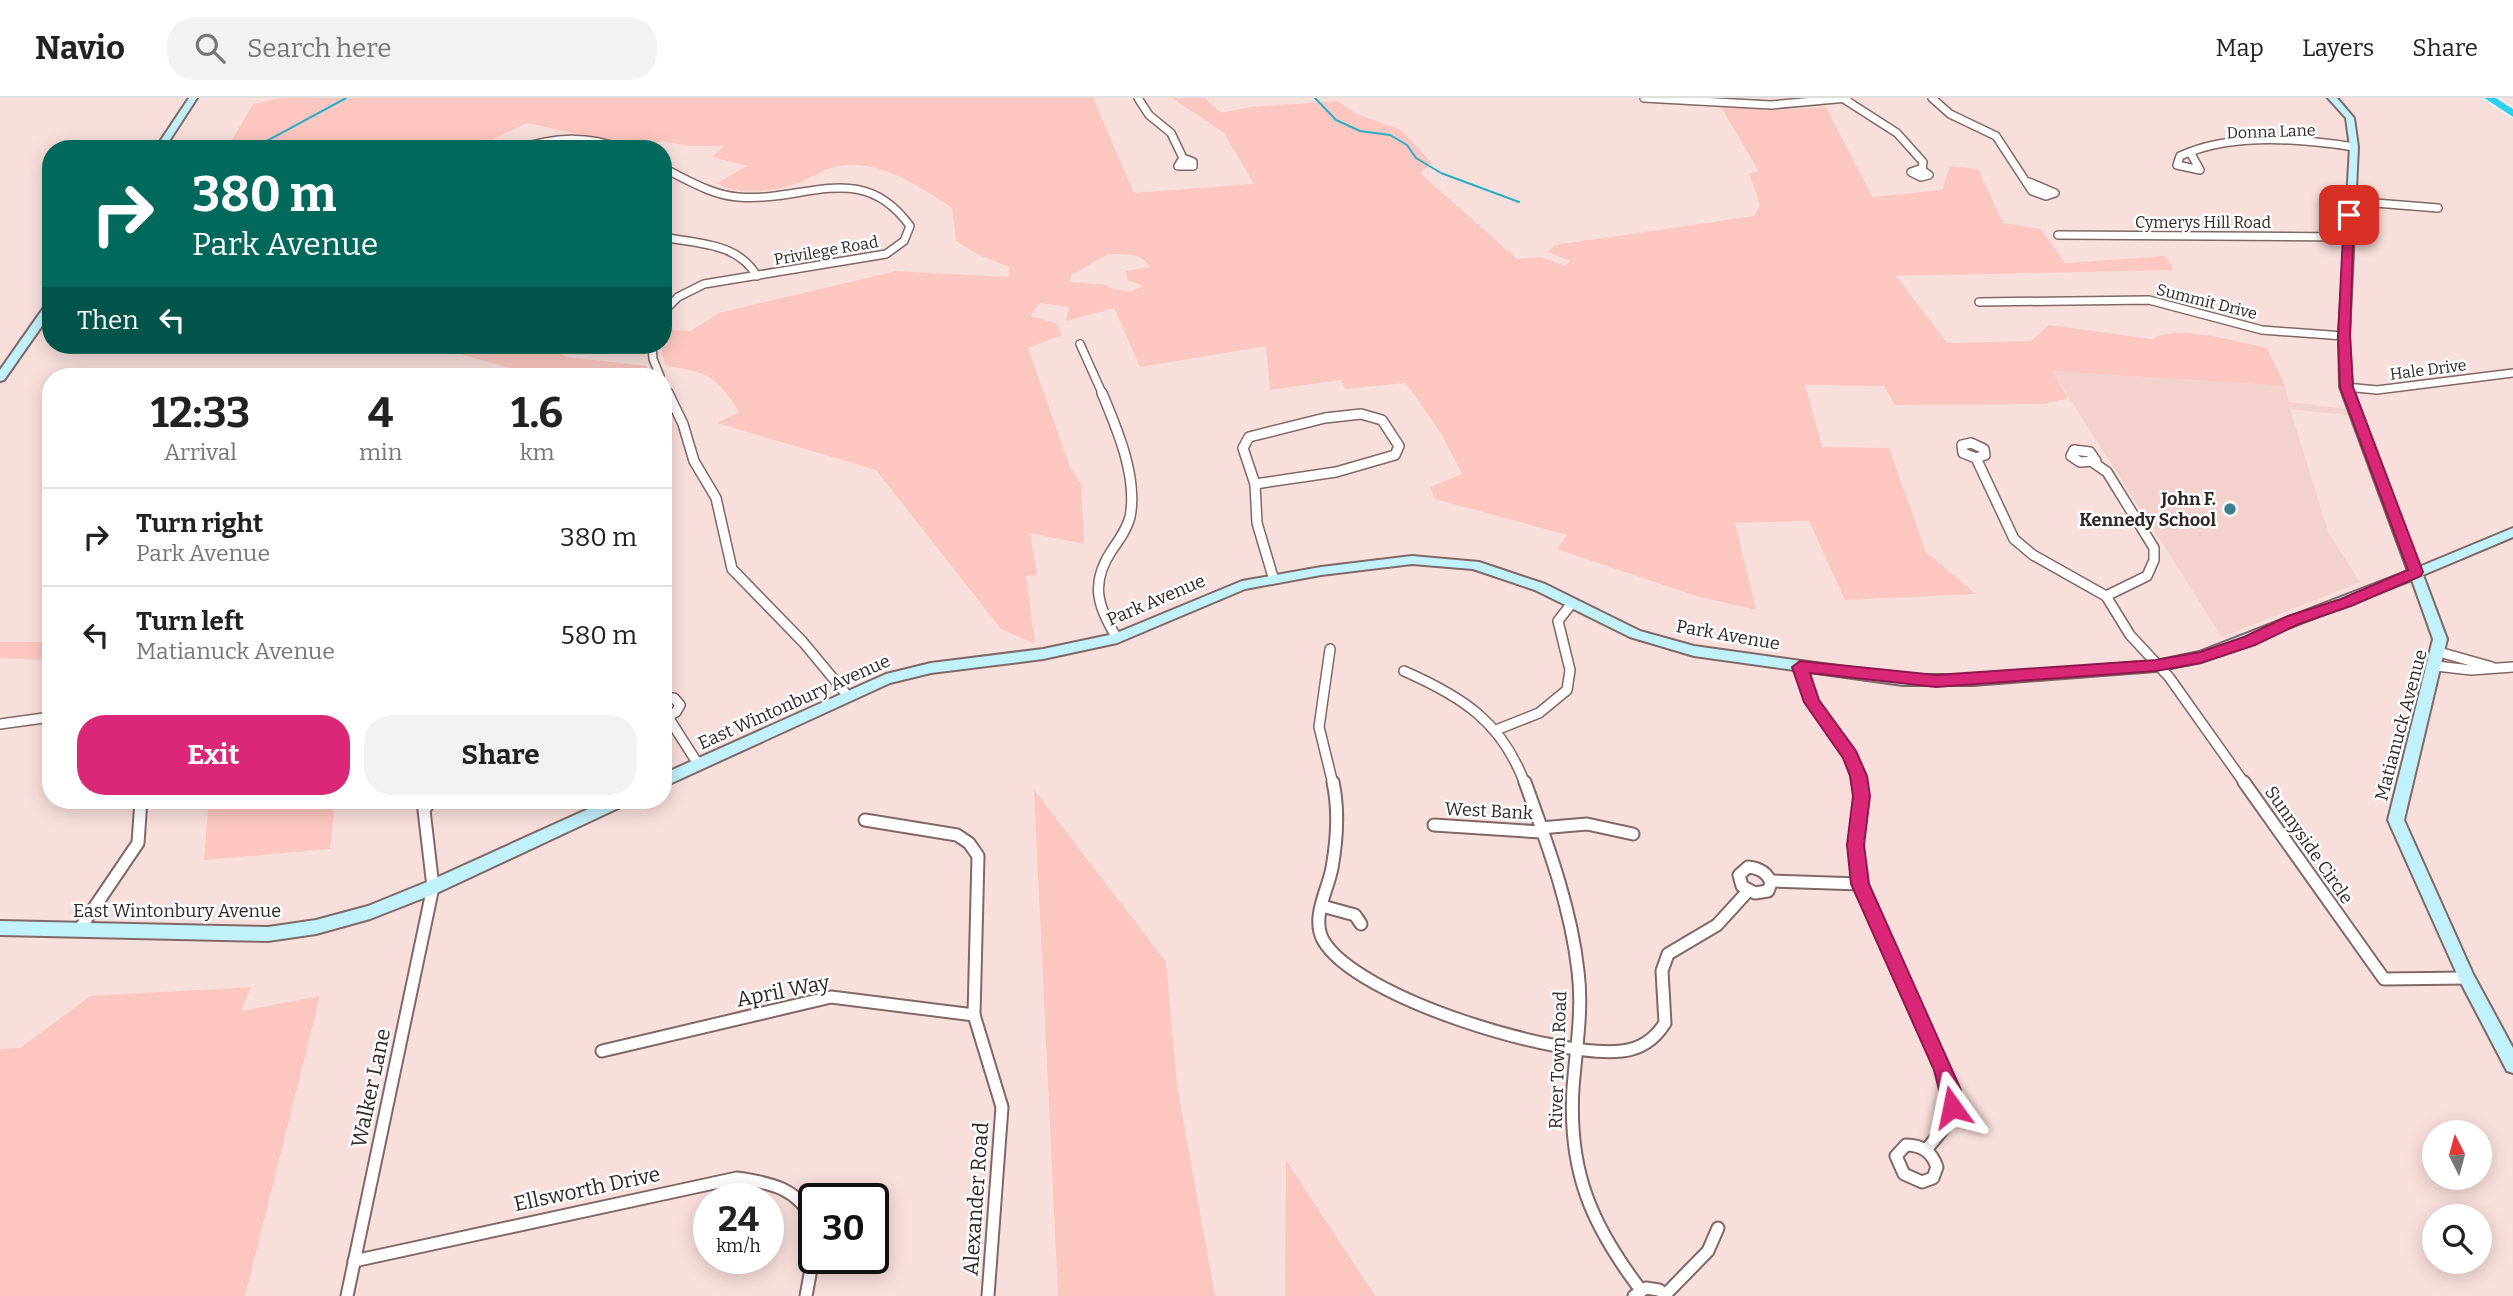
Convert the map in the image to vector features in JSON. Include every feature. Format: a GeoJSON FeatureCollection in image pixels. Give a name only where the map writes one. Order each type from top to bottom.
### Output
{"type":"FeatureCollection","features":[{"type":"Feature","properties":{"kind":"highway"},"geometry":{"type":"LineString","coordinates":[[2489,98],[2513,114]]}},
{"type":"Feature","properties":{"kind":"highway"},"geometry":{"type":"LineString","coordinates":[[2501,98],[2513,106]]}},
{"type":"Feature","properties":{"kind":"main road"},"geometry":{"type":"LineString","coordinates":[[165,140],[193,98]]}},
{"type":"Feature","properties":{"kind":"main road","name":"Matianuck Avenue"},"geometry":{"type":"LineString","coordinates":[[2332,98],[2350,118],[2354,147],[2344,336],[2346,387],[2440,639],[2437,659],[2410,751],[2396,820],[2401,838],[2467,978],[2513,1065]]}},
{"type":"Feature","properties":{"kind":"main road"},"geometry":{"type":"LineString","coordinates":[[0,378],[42,318]]}},
{"type":"Feature","properties":{"kind":"main road","name":"Park Avenue"},"geometry":{"type":"LineString","coordinates":[[983,660],[1043,654],[1117,638],[1220,594],[1273,577],[1412,560],[1444,561],[1505,573],[1635,634],[1675,647],[1800,667],[1936,681],[2156,666],[2201,657],[2249,641],[2294,620],[2346,603],[2513,532]]}},
{"type":"Feature","properties":{"kind":"main road","name":"East Wintonbury Avenue"},"geometry":{"type":"LineString","coordinates":[[672,776],[886,679],[919,670],[983,660]]}},
{"type":"Feature","properties":{"kind":"main road","name":"East Wintonbury Avenue"},"geometry":{"type":"LineString","coordinates":[[0,928],[268,934],[316,927],[356,916],[433,887],[602,809]]}},
{"type":"Feature","properties":{"kind":"street"},"geometry":{"type":"LineString","coordinates":[[1138,98],[1149,115],[1171,133],[1183,158]]}},
{"type":"Feature","properties":{"kind":"street"},"geometry":{"type":"LineString","coordinates":[[1644,98],[1763,107],[1801,106],[1845,98],[1897,133],[1923,162],[1923,170]]}},
{"type":"Feature","properties":{"kind":"street"},"geometry":{"type":"LineString","coordinates":[[1761,98],[1763,107]]}},
{"type":"Feature","properties":{"kind":"street"},"geometry":{"type":"LineString","coordinates":[[1932,98],[1950,114],[1996,136],[2029,183]]}},
{"type":"Feature","properties":{"kind":"street"},"geometry":{"type":"LineString","coordinates":[[560,140],[592,140]]}},
{"type":"Feature","properties":{"kind":"street","name":"Donna Lane"},"geometry":{"type":"LineString","coordinates":[[2190,151],[2249,143],[2332,143],[2354,147]]}},
{"type":"Feature","properties":{"kind":"street","name":"Privilege Road"},"geometry":{"type":"LineString","coordinates":[[672,172],[733,197],[765,197],[816,188],[876,194],[905,216],[910,226],[904,241],[886,254],[692,288],[672,303]]}},
{"type":"Feature","properties":{"kind":"street"},"geometry":{"type":"LineString","coordinates":[[2350,201],[2438,208]]}},
{"type":"Feature","properties":{"kind":"street","name":"Cymerys Hill Road"},"geometry":{"type":"LineString","coordinates":[[2058,235],[2348,237]]}},
{"type":"Feature","properties":{"kind":"street","name":"Privilege Road"},"geometry":{"type":"LineString","coordinates":[[672,239],[742,254],[752,263],[757,276]]}},
{"type":"Feature","properties":{"kind":"street","name":"Summit Drive"},"geometry":{"type":"LineString","coordinates":[[1979,302],[2149,300],[2262,330],[2344,336]]}},
{"type":"Feature","properties":{"kind":"street"},"geometry":{"type":"LineString","coordinates":[[1080,344],[1118,435],[1131,505],[1130,522],[1103,562],[1096,592],[1100,607],[1117,638]]}},
{"type":"Feature","properties":{"kind":"street","name":"Hale Drive"},"geometry":{"type":"LineString","coordinates":[[2346,387],[2377,390],[2513,373]]}},
{"type":"Feature","properties":{"kind":"street"},"geometry":{"type":"LineString","coordinates":[[672,402],[683,424],[694,461],[716,498],[732,569],[803,642],[847,695]]}},
{"type":"Feature","properties":{"kind":"street"},"geometry":{"type":"LineString","coordinates":[[1255,484],[1307,478],[1374,463],[1395,455],[1399,446],[1382,420],[1360,414],[1325,418],[1257,433],[1245,439],[1243,448],[1255,484],[1257,523],[1273,577]]}},
{"type":"Feature","properties":{"kind":"street"},"geometry":{"type":"LineString","coordinates":[[1976,458],[2014,539],[2033,555],[2106,596],[2130,635],[2156,666]]}},
{"type":"Feature","properties":{"kind":"street"},"geometry":{"type":"LineString","coordinates":[[2094,463],[2106,472],[2154,548],[2151,573],[2146,579],[2106,596]]}},
{"type":"Feature","properties":{"kind":"street"},"geometry":{"type":"LineString","coordinates":[[1496,730],[1539,713],[1567,690],[1572,664],[1560,635],[1558,621],[1572,603]]}},
{"type":"Feature","properties":{"kind":"street"},"geometry":{"type":"LineString","coordinates":[[1330,649],[1319,730],[1333,783],[1335,818],[1332,866],[1322,906],[1320,932],[1323,940],[1372,983],[1456,1021],[1577,1047],[1625,1051],[1650,1041],[1666,1023],[1668,1011],[1663,965],[1670,951],[1713,929],[1731,914],[1748,891]]}},
{"type":"Feature","properties":{"kind":"street"},"geometry":{"type":"LineString","coordinates":[[2437,659],[2471,670],[2512,668]]}},
{"type":"Feature","properties":{"kind":"street","name":"Sunnyside Circle"},"geometry":{"type":"LineString","coordinates":[[2156,666],[2169,677],[2384,979],[2467,978]]}},
{"type":"Feature","properties":{"kind":"street"},"geometry":{"type":"LineString","coordinates":[[1800,667],[1812,702],[1851,755],[1862,796],[1855,845],[1860,884],[1951,1090],[1948,1123],[1926,1150]]}},
{"type":"Feature","properties":{"kind":"street","name":"River Town Road"},"geometry":{"type":"LineString","coordinates":[[1404,671],[1440,687],[1496,730],[1517,766],[1563,895],[1574,940],[1580,991],[1571,1121],[1579,1177],[1603,1235],[1637,1293],[1653,1288],[1665,1295]]}},
{"type":"Feature","properties":{"kind":"street"},"geometry":{"type":"LineString","coordinates":[[672,698],[679,702],[676,712],[672,714]]}},
{"type":"Feature","properties":{"kind":"street"},"geometry":{"type":"LineString","coordinates":[[0,724],[26,718],[42,718]]}},
{"type":"Feature","properties":{"kind":"street"},"geometry":{"type":"LineString","coordinates":[[672,727],[698,764]]}},
{"type":"Feature","properties":{"kind":"street"},"geometry":{"type":"LineString","coordinates":[[79,930],[136,847],[141,830],[141,809]]}},
{"type":"Feature","properties":{"kind":"street","name":"Walker Lane"},"geometry":{"type":"LineString","coordinates":[[346,1296],[433,887],[425,809]]}},
{"type":"Feature","properties":{"kind":"street","name":"Alexander Road"},"geometry":{"type":"LineString","coordinates":[[865,820],[877,826],[949,832],[973,845],[978,856],[974,1015],[1002,1107],[988,1296]]}},
{"type":"Feature","properties":{"kind":"street","name":"West Bank"},"geometry":{"type":"LineString","coordinates":[[1434,825],[1541,830],[1587,824],[1633,834]]}},
{"type":"Feature","properties":{"kind":"street"},"geometry":{"type":"LineString","coordinates":[[1748,891],[1738,877],[1745,868],[1759,869],[1771,881],[1860,884]]}},
{"type":"Feature","properties":{"kind":"street"},"geometry":{"type":"LineString","coordinates":[[1748,891],[1766,892],[1771,881]]}},
{"type":"Feature","properties":{"kind":"street"},"geometry":{"type":"LineString","coordinates":[[1322,906],[1355,915],[1361,924]]}},
{"type":"Feature","properties":{"kind":"street","name":"April Way"},"geometry":{"type":"LineString","coordinates":[[601,1051],[831,997],[974,1015]]}},
{"type":"Feature","properties":{"kind":"street","name":"Ellsworth Drive"},"geometry":{"type":"LineString","coordinates":[[354,1261],[737,1178],[782,1185],[798,1198]]}},
{"type":"Feature","properties":{"kind":"street"},"geometry":{"type":"LineString","coordinates":[[1665,1295],[1708,1251],[1717,1228]]}},
{"type":"Feature","properties":{"kind":"street"},"geometry":{"type":"LineString","coordinates":[[806,1296],[810,1274]]}},
{"type":"Feature","properties":{"kind":"shaded area"},"geometry":{"type":"Polygon","coordinates":[[[282,98],[1093,98],[1134,193],[1254,184],[1224,133],[1172,98],[1205,98],[1221,113],[1250,107],[1338,101],[1355,113],[1401,130],[1432,163],[1420,173],[1517,259],[1541,257],[1565,266],[1570,261],[1548,252],[1555,245],[1754,216],[1760,205],[1749,173],[1759,172],[1721,107],[1776,110],[1826,107],[1872,197],[1942,190],[1950,166],[1978,169],[2003,223],[2041,229],[2065,263],[2165,256],[2174,270],[1896,276],[1947,343],[2031,341],[2049,325],[2152,339],[2176,333],[2208,335],[2267,348],[2285,386],[2052,371],[2068,398],[2043,404],[1895,405],[1884,386],[1805,385],[1822,447],[1889,448],[1926,552],[1976,594],[1845,600],[1809,521],[1735,523],[1756,610],[1696,596],[1557,549],[1567,535],[1435,499],[1430,487],[1462,474],[1442,435],[1406,383],[1345,389],[1341,380],[1270,390],[1266,346],[1140,367],[1114,308],[1066,321],[1069,307],[1040,303],[1030,316],[1056,323],[1062,335],[1028,348],[1070,467],[1081,484],[1084,544],[1030,533],[1037,575],[1026,576],[1035,644],[1001,629],[876,470],[717,423],[739,412],[724,390],[702,374],[666,366],[662,354],[672,354],[672,330],[690,331],[719,313],[896,271],[1008,277],[1009,267],[979,255],[956,241],[952,208],[926,191],[899,176],[855,165],[833,167],[781,188],[762,191],[733,189],[717,183],[747,166],[712,157],[724,146],[688,146],[672,143],[672,140],[605,140],[527,123],[491,140],[232,140],[253,104],[282,98]],[[1109,254],[1072,274],[1069,282],[1109,285],[1110,288],[1130,292],[1143,286],[1127,280],[1126,271],[1150,267],[1142,259],[1132,255],[1109,254]]]}},
{"type":"Feature","properties":{"kind":"shaded area"},"geometry":{"type":"Polygon","coordinates":[[[459,354],[561,354],[648,368],[511,368],[459,354]]]}},
{"type":"Feature","properties":{"kind":"shaded area","name":"John F. Kennedy School"},"geometry":{"type":"Polygon","coordinates":[[[2052,371],[2285,386],[2289,402],[2346,409],[2348,415],[2290,409],[2329,534],[2360,582],[2222,637],[2052,371]]]}},
{"type":"Feature","properties":{"kind":"shaded area"},"geometry":{"type":"Polygon","coordinates":[[[0,642],[42,642],[42,660],[0,658],[0,642]]]}},
{"type":"Feature","properties":{"kind":"shaded area"},"geometry":{"type":"Polygon","coordinates":[[[1034,790],[1166,962],[1177,1086],[1215,1296],[1058,1296],[1034,790]]]}},
{"type":"Feature","properties":{"kind":"shaded area"},"geometry":{"type":"Polygon","coordinates":[[[208,809],[334,809],[330,849],[204,860],[208,809]]]}},
{"type":"Feature","properties":{"kind":"shaded area"},"geometry":{"type":"Polygon","coordinates":[[[251,987],[241,1011],[320,996],[245,1296],[0,1296],[0,1049],[20,1048],[90,996],[251,987]]]}},
{"type":"Feature","properties":{"kind":"shaded area"},"geometry":{"type":"Polygon","coordinates":[[[1286,1160],[1375,1296],[1285,1296],[1286,1160]]]}},
{"type":"Feature","properties":{"kind":"waterway"},"geometry":{"type":"LineString","coordinates":[[269,140],[346,98]]}},
{"type":"Feature","properties":{"kind":"waterway"},"geometry":{"type":"LineString","coordinates":[[1315,98],[1336,120],[1360,131],[1390,135],[1407,145],[1416,158],[1441,173],[1519,202]]}},
{"type":"Feature","properties":{"kind":"place","name":"John F. Kennedy School"},"geometry":{"type":"Point","coordinates":[2230,509]}},
{"type":"Feature","properties":{"kind":"route"},"geometry":{"type":"LineString","coordinates":[[1952,1107],[1951,1090],[1944,1070],[1883,941],[1860,884],[1855,845],[1862,796],[1851,755],[1812,702],[1800,667],[1903,680],[1936,681],[2156,666],[2201,657],[2249,641],[2294,620],[2346,603],[2416,572],[2346,387],[2344,336],[2349,215]]}}]}
